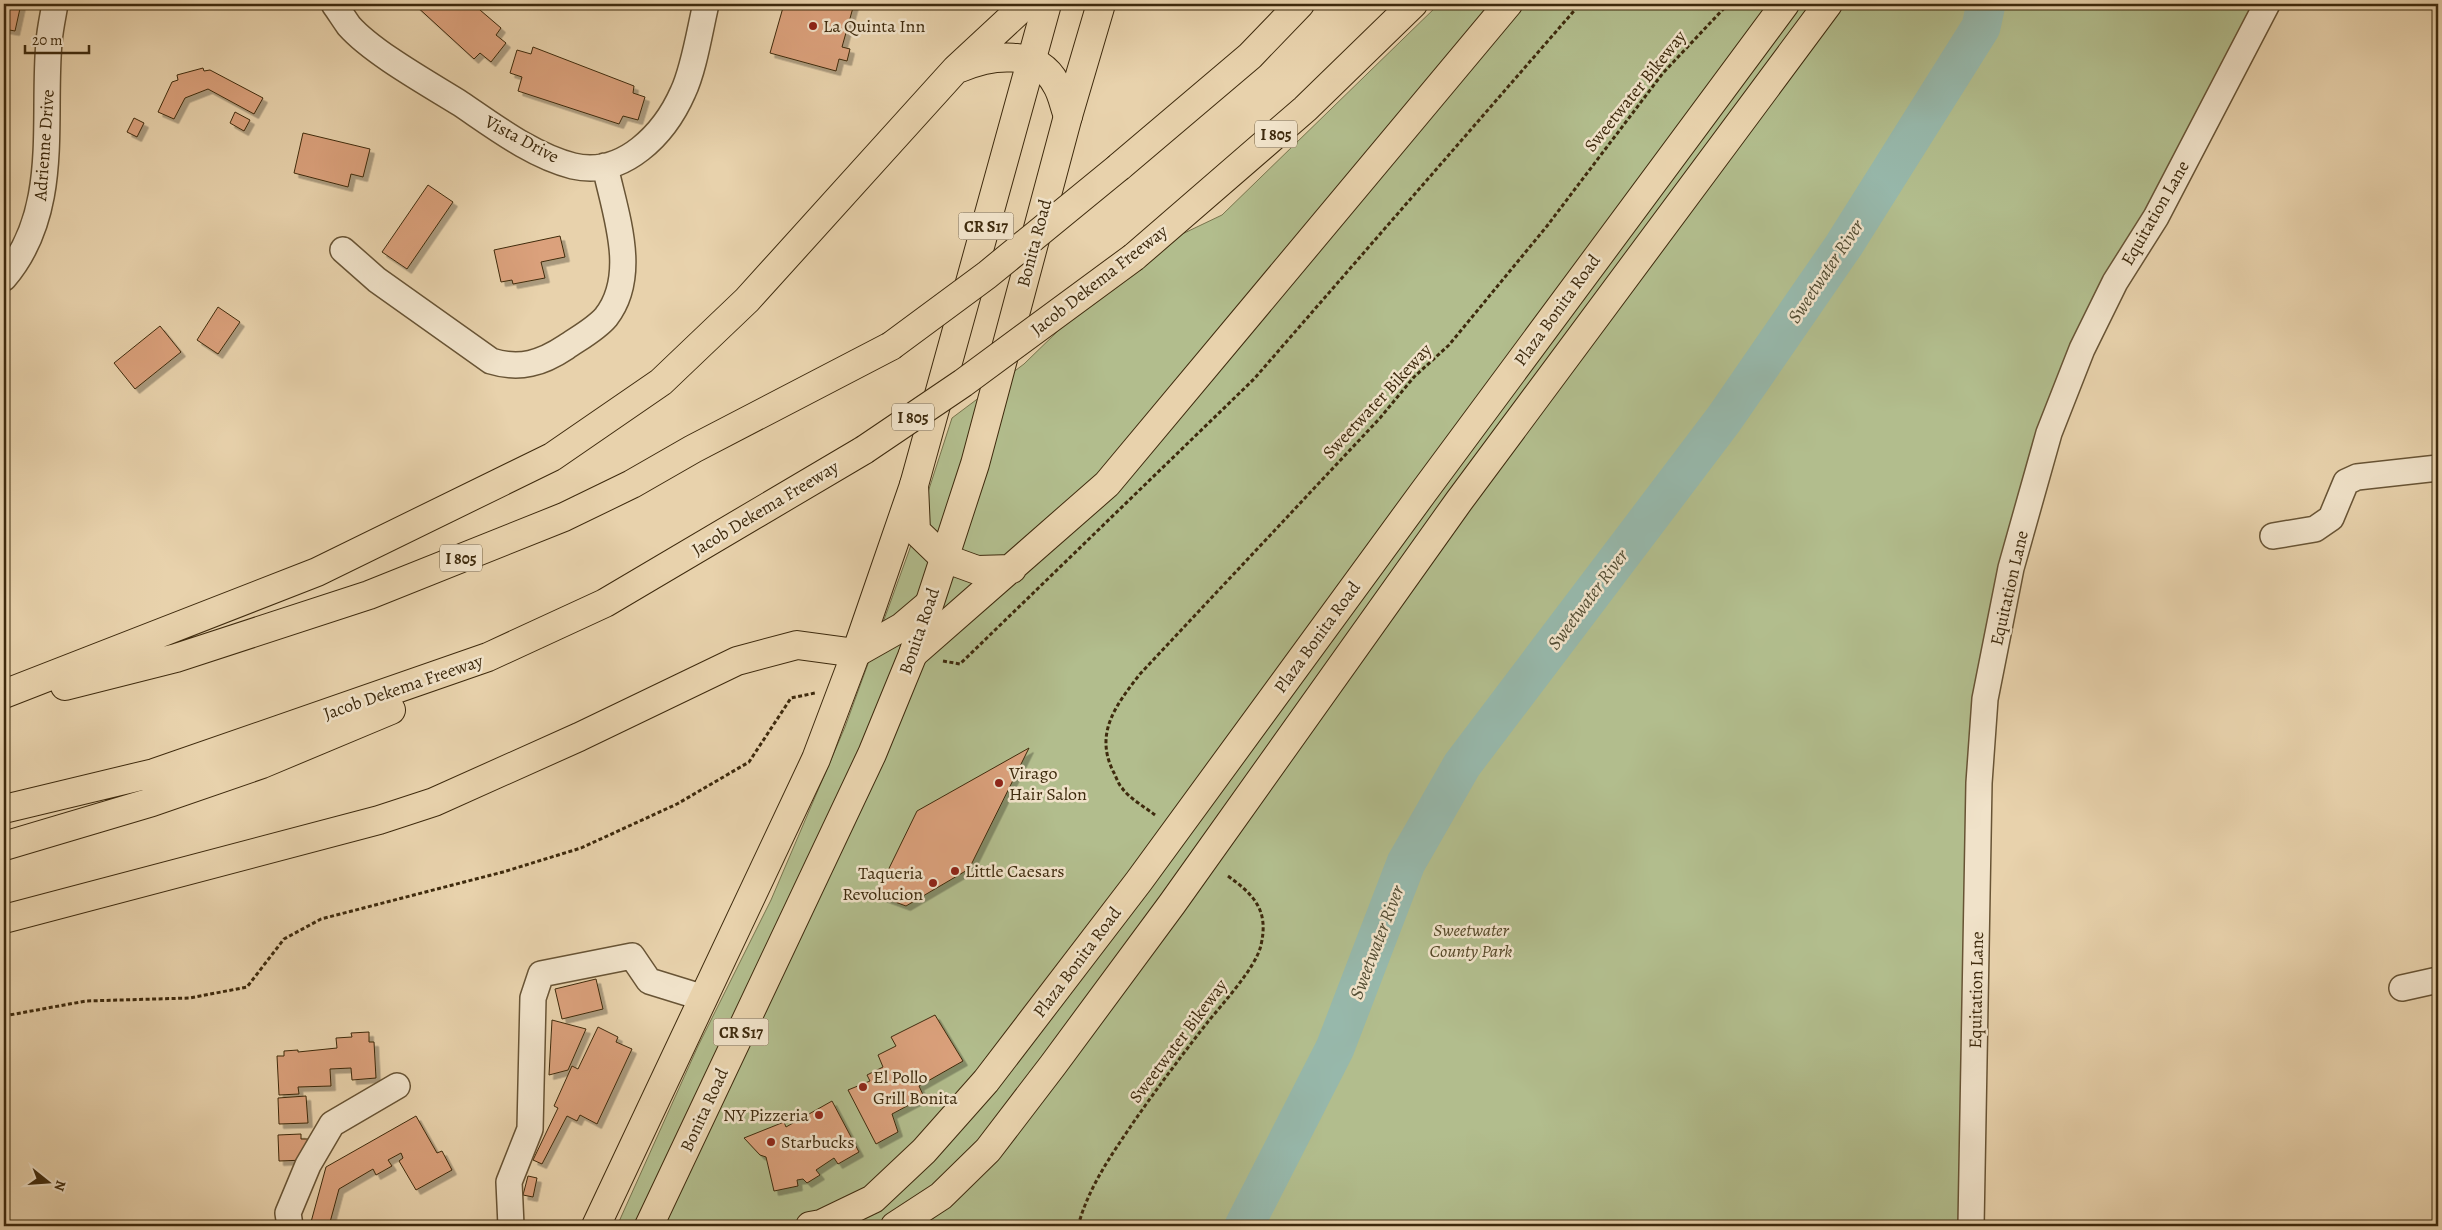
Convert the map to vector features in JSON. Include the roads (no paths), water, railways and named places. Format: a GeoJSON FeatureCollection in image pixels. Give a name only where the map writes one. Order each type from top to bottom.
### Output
{"type":"FeatureCollection","features":[{"type":"Feature","properties":{"kind":"main road"},"geometry":{"type":"LineString","coordinates":[[4,694],[317,572],[552,457],[661,382],[747,300],[956,69],[1026,4]]}},
{"type":"Feature","properties":{"kind":"main road","name":"CR S17"},"geometry":{"type":"LineString","coordinates":[[596,1226],[816,759],[856,653],[914,485],[1047,4]]}},
{"type":"Feature","properties":{"kind":"main road","name":"Bonita Road"},"geometry":{"type":"LineString","coordinates":[[649,1226],[872,754],[913,654],[975,464],[1068,116],[1101,4]]}},
{"type":"Feature","properties":{"kind":"main road","name":"I 805"},"geometry":{"type":"LineString","coordinates":[[4,702],[176,658],[386,588],[564,517],[624,488],[693,449],[891,346],[987,275],[1119,167],[1250,56],[1300,4]]}},
{"type":"Feature","properties":{"kind":"main road","name":"Jacob Dekema Freeway"},"geometry":{"type":"LineString","coordinates":[[4,809],[154,773],[488,658],[605,603],[864,450],[963,383],[1134,257],[1305,109],[1413,4]]}},
{"type":"Feature","properties":{"kind":"main road"},"geometry":{"type":"LineString","coordinates":[[913,654],[1107,484],[1508,4]]}},
{"type":"Feature","properties":{"kind":"main road","name":"Plaza Bonita Road"},"geometry":{"type":"LineString","coordinates":[[810,1226],[821,1224],[873,1199],[924,1151],[986,1081],[1138,881],[1785,4]]}},
{"type":"Feature","properties":{"kind":"main road","name":"Plaza Bonita Road"},"geometry":{"type":"LineString","coordinates":[[895,1226],[941,1196],[988,1150],[1053,1065],[1172,904],[1459,500],[1828,4]]}},
{"type":"Feature","properties":{"kind":"main road"},"geometry":{"type":"LineString","coordinates":[[956,69],[979,60],[996,58],[1012,57],[1032,61],[1044,69],[1056,83],[1068,116]]}},
{"type":"Feature","properties":{"kind":"main road"},"geometry":{"type":"LineString","coordinates":[[914,485],[916,531],[944,558],[977,570],[1012,569]]}},
{"type":"Feature","properties":{"kind":"main road"},"geometry":{"type":"LineString","coordinates":[[4,919],[360,825],[434,802],[579,737],[737,661],[797,645],[856,653],[902,627],[928,605]]}},
{"type":"Feature","properties":{"kind":"main road"},"geometry":{"type":"LineString","coordinates":[[4,846],[152,802],[262,764],[431,694],[488,658]]}},
{"type":"Feature","properties":{"kind":"street","name":"Adrienne Drive"},"geometry":{"type":"LineString","coordinates":[[4,278],[22,253],[32,233],[44,189],[49,41],[55,4]]}},
{"type":"Feature","properties":{"kind":"street","name":"Vista Drive"},"geometry":{"type":"LineString","coordinates":[[334,4],[350,26],[381,52],[496,128],[537,152],[573,166],[587,168],[605,166],[629,156],[646,145],[661,130],[684,90],[706,4]]}},
{"type":"Feature","properties":{"kind":"street","name":"Equitation Lane"},"geometry":{"type":"LineString","coordinates":[[1971,1226],[1979,783],[1985,700],[2011,568],[2049,433],[2082,349],[2115,282],[2156,218],[2267,4]]}},
{"type":"Feature","properties":{"kind":"street"},"geometry":{"type":"LineString","coordinates":[[343,250],[377,280],[491,361],[507,366],[534,364],[561,350],[606,318],[618,296],[624,273],[620,241],[605,166]]}},
{"type":"Feature","properties":{"kind":"street"},"geometry":{"type":"LineString","coordinates":[[2273,536],[2315,528],[2331,518],[2346,482],[2356,477],[2438,468]]}},
{"type":"Feature","properties":{"kind":"street"},"geometry":{"type":"LineString","coordinates":[[511,1226],[509,1182],[530,1129],[533,998],[541,974],[632,956],[649,981],[704,998]]}},
{"type":"Feature","properties":{"kind":"street"},"geometry":{"type":"LineString","coordinates":[[2402,988],[2438,980]]}},
{"type":"Feature","properties":{"kind":"street"},"geometry":{"type":"LineString","coordinates":[[290,1226],[288,1213],[308,1165],[332,1124],[397,1086]]}},
{"type":"Feature","properties":{"kind":"waterway","name":"Sweetwater River"},"geometry":{"type":"LineString","coordinates":[[1244,1226],[1335,1048],[1406,863],[1462,765],[1724,419],[1844,245],[1981,27],[1986,4]]}},
{"type":"Feature","properties":{"kind":"place","name":"La Quinta Inn"},"geometry":{"type":"Point","coordinates":[813,26]}},
{"type":"Feature","properties":{"kind":"place","name":"Virago Hair Salon"},"geometry":{"type":"Point","coordinates":[999,783]}},
{"type":"Feature","properties":{"kind":"place","name":"Little Caesars"},"geometry":{"type":"Point","coordinates":[955,871]}},
{"type":"Feature","properties":{"kind":"place","name":"Taqueria Revolucion"},"geometry":{"type":"Point","coordinates":[933,883]}},
{"type":"Feature","properties":{"kind":"place","name":"El Pollo Grill Bonita"},"geometry":{"type":"Point","coordinates":[863,1087]}},
{"type":"Feature","properties":{"kind":"place","name":"NY Pizzeria"},"geometry":{"type":"Point","coordinates":[819,1115]}},
{"type":"Feature","properties":{"kind":"place","name":"Starbucks"},"geometry":{"type":"Point","coordinates":[771,1142]}},
{"type":"Feature","properties":{"kind":"park label","name":"Sweetwater County Park"},"geometry":{"type":"Point","coordinates":[1471,940]}}]}
